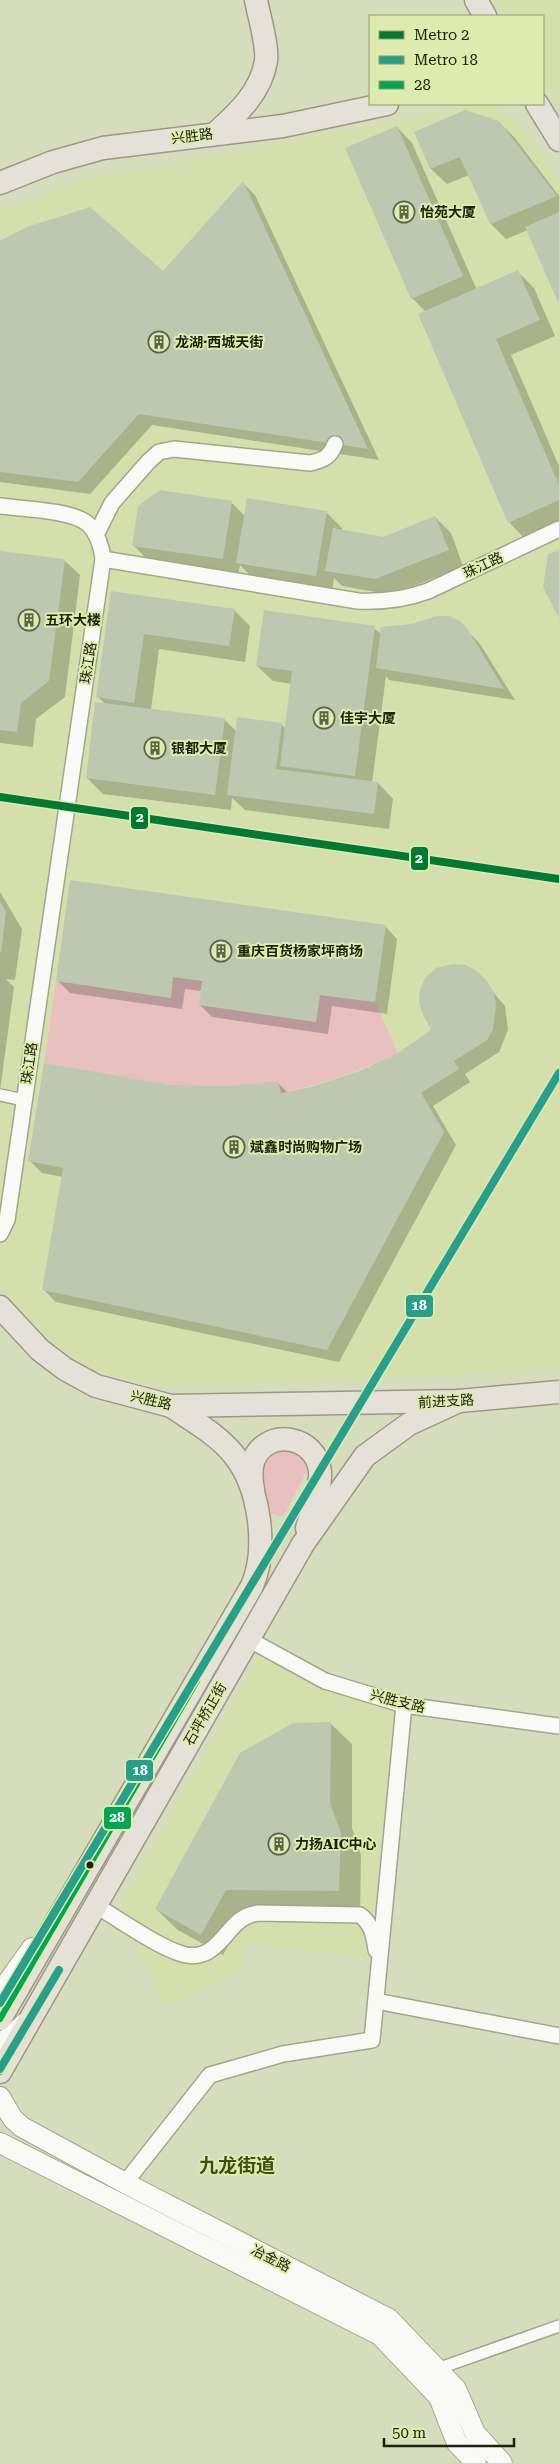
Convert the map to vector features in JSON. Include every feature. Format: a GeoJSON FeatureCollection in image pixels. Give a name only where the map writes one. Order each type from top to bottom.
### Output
{"type":"FeatureCollection","features":[{"type":"Feature","properties":{"kind":"main road"},"geometry":{"type":"LineString","coordinates":[[216,133],[242,110],[260,82],[266,60],[256,0]]}},
{"type":"Feature","properties":{"kind":"main road"},"geometry":{"type":"LineString","coordinates":[[476,0],[484,15]]}},
{"type":"Feature","properties":{"kind":"main road","name":"兴胜路"},"geometry":{"type":"LineString","coordinates":[[0,183],[53,162],[102,148],[283,126],[382,105]]}},
{"type":"Feature","properties":{"kind":"main road"},"geometry":{"type":"LineString","coordinates":[[537,108],[559,140]]}},
{"type":"Feature","properties":{"kind":"main road","name":"兴胜路"},"geometry":{"type":"LineString","coordinates":[[0,1307],[40,1350],[65,1369],[96,1386],[170,1406],[333,1404]]}},
{"type":"Feature","properties":{"kind":"main road","name":"前进支路"},"geometry":{"type":"LineString","coordinates":[[333,1404],[459,1401],[559,1392]]}},
{"type":"Feature","properties":{"kind":"main road","name":"石坪桥正街"},"geometry":{"type":"LineString","coordinates":[[0,2072],[302,1544],[364,1456],[409,1424],[459,1401]]}},
{"type":"Feature","properties":{"kind":"main road","name":"石坪桥正街"},"geometry":{"type":"LineString","coordinates":[[0,2019],[252,1586],[258,1571],[261,1540],[254,1500],[235,1456],[204,1428],[170,1406]]}},
{"type":"Feature","properties":{"kind":"main road"},"geometry":{"type":"LineString","coordinates":[[254,1500],[251,1475],[254,1458],[258,1452],[283,1439],[301,1442],[308,1447],[318,1464],[319,1482],[302,1544]]}},
{"type":"Feature","properties":{"kind":"main road"},"geometry":{"type":"LineString","coordinates":[[0,1993],[28,1952],[55,1926]]}},
{"type":"Feature","properties":{"kind":"main road"},"geometry":{"type":"LineString","coordinates":[[0,2043],[11,2036],[32,2015]]}},
{"type":"Feature","properties":{"kind":"main road","name":"冶金路"},"geometry":{"type":"LineString","coordinates":[[0,2097],[13,2119],[22,2127],[125,2183],[389,2319],[456,2389],[476,2432],[502,2463]]}},
{"type":"Feature","properties":{"kind":"main road"},"geometry":{"type":"LineString","coordinates":[[0,2115],[22,2127]]}},
{"type":"Feature","properties":{"kind":"main road","name":"冶金路"},"geometry":{"type":"LineString","coordinates":[[2,2142],[380,2335],[439,2397],[457,2443],[476,2463]]}},
{"type":"Feature","properties":{"kind":"street"},"geometry":{"type":"LineString","coordinates":[[96,536],[112,503],[159,452],[174,450],[310,463],[322,460],[331,454],[335,444]]}},
{"type":"Feature","properties":{"kind":"street"},"geometry":{"type":"LineString","coordinates":[[0,506],[74,516],[88,524],[102,548],[104,559]]}},
{"type":"Feature","properties":{"kind":"street","name":"珠江路"},"geometry":{"type":"LineString","coordinates":[[0,1234],[7,1220],[104,559],[380,602],[412,598],[559,530]]}},
{"type":"Feature","properties":{"kind":"street"},"geometry":{"type":"LineString","coordinates":[[0,1094],[24,1100]]}},
{"type":"Feature","properties":{"kind":"street","name":"兴胜支路"},"geometry":{"type":"LineString","coordinates":[[248,1639],[325,1680],[404,1706],[559,1726]]}},
{"type":"Feature","properties":{"kind":"street"},"geometry":{"type":"LineString","coordinates":[[125,2183],[210,2075],[283,2054],[372,2040],[404,1706]]}},
{"type":"Feature","properties":{"kind":"street"},"geometry":{"type":"LineString","coordinates":[[95,1905],[166,1947],[187,1955],[206,1953],[214,1947],[236,1922],[252,1914],[353,1914],[366,1920],[373,1932],[379,1967]]}},
{"type":"Feature","properties":{"kind":"street"},"geometry":{"type":"LineString","coordinates":[[376,2001],[559,2036]]}},
{"type":"Feature","properties":{"kind":"street"},"geometry":{"type":"LineString","coordinates":[[437,2369],[559,2326]]}},
{"type":"Feature","properties":{"kind":"shaded area"},"geometry":{"type":"Polygon","coordinates":[[[496,0],[559,0],[559,107],[544,82],[544,15],[504,15],[496,0]]]}},
{"type":"Feature","properties":{"kind":"shaded area"},"geometry":{"type":"Polygon","coordinates":[[[474,105],[495,107],[513,118],[530,136],[559,184],[559,1367],[464,1375],[170,1386],[103,1374],[76,1360],[49,1339],[0,1288],[0,210],[85,180],[474,105]]]}},
{"type":"Feature","properties":{"kind":"shaded area"},"geometry":{"type":"Polygon","coordinates":[[[173,977],[202,981],[199,1005],[316,1022],[320,995],[375,1002],[398,1053],[341,1076],[281,1093],[277,1081],[231,1086],[172,1085],[44,1063],[56,981],[170,998],[173,977]]]}},
{"type":"Feature","properties":{"kind":"shaded area"},"geometry":{"type":"Polygon","coordinates":[[[272,1450],[298,1451],[306,1463],[306,1472],[283,1517],[271,1513],[260,1473],[263,1459],[272,1450]]]}},
{"type":"Feature","properties":{"kind":"shaded area","name":"力扬AIC中心"},"geometry":{"type":"Polygon","coordinates":[[[259,1656],[322,1688],[394,1710],[369,1957],[244,1945],[240,1970],[166,2006],[135,1945],[108,1928],[259,1656]]]}},
{"type":"Feature","properties":{"kind":"building"},"geometry":{"type":"Polygon","coordinates":[[[465,110],[499,121],[557,196],[490,224],[460,157],[430,169],[414,132],[465,110]]]}},
{"type":"Feature","properties":{"kind":"building","name":"怡苑大厦"},"geometry":{"type":"Polygon","coordinates":[[[397,126],[463,276],[411,299],[345,148],[397,126]]]}},
{"type":"Feature","properties":{"kind":"building","name":"龙湖·西城天街"},"geometry":{"type":"Polygon","coordinates":[[[243,181],[368,449],[139,414],[78,482],[0,472],[0,241],[27,227],[90,207],[163,271],[243,181]]]}},
{"type":"Feature","properties":{"kind":"building"},"geometry":{"type":"Polygon","coordinates":[[[559,212],[559,304],[525,227],[559,212]]]}},
{"type":"Feature","properties":{"kind":"building"},"geometry":{"type":"Polygon","coordinates":[[[518,270],[540,320],[496,339],[559,485],[559,500],[508,523],[418,314],[518,270]]]}},
{"type":"Feature","properties":{"kind":"building"},"geometry":{"type":"Polygon","coordinates":[[[160,490],[232,501],[223,559],[132,546],[138,506],[160,490]]]}},
{"type":"Feature","properties":{"kind":"building"},"geometry":{"type":"Polygon","coordinates":[[[247,498],[327,511],[316,576],[236,563],[247,498]]]}},
{"type":"Feature","properties":{"kind":"building"},"geometry":{"type":"Polygon","coordinates":[[[435,516],[449,550],[375,579],[325,571],[333,528],[383,537],[435,516]]]}},
{"type":"Feature","properties":{"kind":"building"},"geometry":{"type":"Polygon","coordinates":[[[559,550],[559,618],[543,587],[548,554],[559,550]]]}},
{"type":"Feature","properties":{"kind":"building","name":"五环大楼"},"geometry":{"type":"Polygon","coordinates":[[[0,551],[65,559],[49,681],[21,703],[17,732],[0,730],[0,551]]]}},
{"type":"Feature","properties":{"kind":"building"},"geometry":{"type":"Polygon","coordinates":[[[111,591],[235,609],[229,646],[144,634],[134,703],[96,697],[111,591]]]}},
{"type":"Feature","properties":{"kind":"building","name":"佳宇大厦"},"geometry":{"type":"Polygon","coordinates":[[[264,610],[375,626],[355,776],[280,766],[292,671],[256,666],[264,610]]]}},
{"type":"Feature","properties":{"kind":"building"},"geometry":{"type":"Polygon","coordinates":[[[437,616],[450,616],[460,621],[468,630],[504,689],[376,668],[381,627],[411,624],[437,616]]]}},
{"type":"Feature","properties":{"kind":"building","name":"银都大厦"},"geometry":{"type":"Polygon","coordinates":[[[95,702],[225,718],[215,795],[86,778],[95,702]]]}},
{"type":"Feature","properties":{"kind":"building"},"geometry":{"type":"Polygon","coordinates":[[[237,717],[282,723],[276,769],[378,782],[374,814],[227,795],[237,717]]]}},
{"type":"Feature","properties":{"kind":"building","name":"重庆百货杨家坪商场"},"geometry":{"type":"Polygon","coordinates":[[[70,880],[386,925],[375,1002],[320,995],[316,1022],[199,1005],[202,981],[173,977],[171,998],[56,981],[70,880]]]}},
{"type":"Feature","properties":{"kind":"building"},"geometry":{"type":"Polygon","coordinates":[[[0,901],[6,912],[1,953],[0,952],[0,901]]]}},
{"type":"Feature","properties":{"kind":"building","name":"斌鑫时尚购物广场"},"geometry":{"type":"Polygon","coordinates":[[[453,964],[466,965],[478,972],[494,992],[496,1005],[493,1029],[487,1040],[454,1061],[459,1069],[421,1093],[444,1132],[327,1350],[42,1290],[63,1168],[28,1161],[44,1063],[172,1085],[231,1086],[278,1081],[281,1093],[311,1087],[360,1071],[398,1053],[431,1030],[419,1002],[420,990],[425,978],[436,968],[453,964]]]}},
{"type":"Feature","properties":{"kind":"building"},"geometry":{"type":"Polygon","coordinates":[[[331,1722],[330,1803],[341,1833],[339,1891],[226,1890],[201,1935],[155,1909],[240,1753],[293,1723],[331,1722]]]}},
{"type":"Feature","properties":{"kind":"metro line","name":"2"},"geometry":{"type":"LineString","coordinates":[[0,797],[559,879]]}},
{"type":"Feature","properties":{"kind":"metro line","name":"18"},"geometry":{"type":"LineString","coordinates":[[0,2003],[559,1073]]}},
{"type":"Feature","properties":{"kind":"metro line","name":"18"},"geometry":{"type":"LineString","coordinates":[[0,2069],[59,1970]]}},
{"type":"Feature","properties":{"kind":"transit line","name":"28"},"geometry":{"type":"LineString","coordinates":[[0,2019],[197,1681]]}},
{"type":"Feature","properties":{"kind":"transit line","name":"28"},"geometry":{"type":"LineString","coordinates":[[0,2072],[48,1987]]}},
{"type":"Feature","properties":{"kind":"place","name":"怡苑大厦"},"geometry":{"type":"Point","coordinates":[404,212]}},
{"type":"Feature","properties":{"kind":"place","name":"龙湖·西城天街"},"geometry":{"type":"Point","coordinates":[159,342]}},
{"type":"Feature","properties":{"kind":"place","name":"五环大楼"},"geometry":{"type":"Point","coordinates":[29,620]}},
{"type":"Feature","properties":{"kind":"place","name":"佳宇大厦"},"geometry":{"type":"Point","coordinates":[324,718]}},
{"type":"Feature","properties":{"kind":"place","name":"银都大厦"},"geometry":{"type":"Point","coordinates":[155,748]}},
{"type":"Feature","properties":{"kind":"place","name":"重庆百货杨家坪商场"},"geometry":{"type":"Point","coordinates":[221,951]}},
{"type":"Feature","properties":{"kind":"place","name":"斌鑫时尚购物广场"},"geometry":{"type":"Point","coordinates":[234,1147]}},
{"type":"Feature","properties":{"kind":"place","name":"力扬AIC中心"},"geometry":{"type":"Point","coordinates":[279,1844]}},
{"type":"Feature","properties":{"kind":"district","name":"九龙街道"},"geometry":{"type":"Point","coordinates":[237,2165]}}]}
